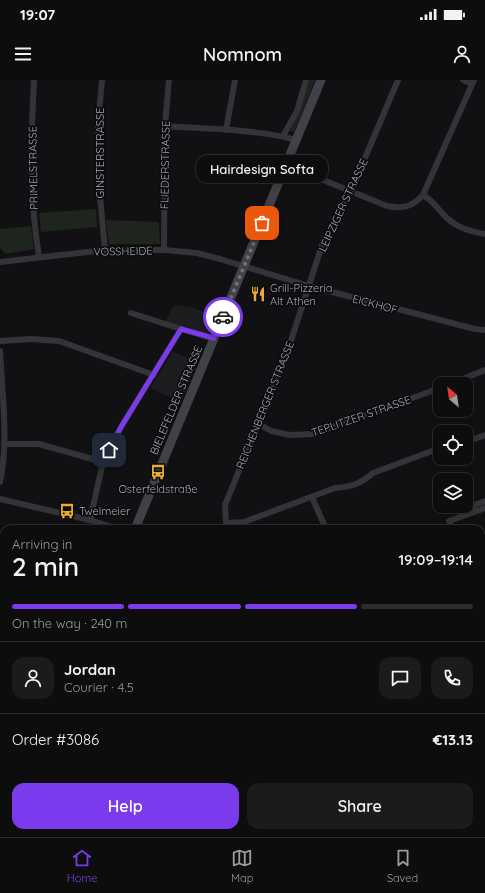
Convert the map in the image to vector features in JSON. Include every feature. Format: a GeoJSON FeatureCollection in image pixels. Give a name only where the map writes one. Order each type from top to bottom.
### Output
{"type":"FeatureCollection","features":[{"type":"Feature","properties":{"kind":"main road","name":"BIELEFELDER STRASSE"},"geometry":{"type":"LineString","coordinates":[[137,525],[321,80]]}},
{"type":"Feature","properties":{"kind":"street","name":"PRIMELSTRASSE"},"geometry":{"type":"LineString","coordinates":[[34,80],[31,164],[32,206],[39,256]]}},
{"type":"Feature","properties":{"kind":"street","name":"GINSTERSTRASSE"},"geometry":{"type":"LineString","coordinates":[[102,80],[98,125],[98,175],[105,250]]}},
{"type":"Feature","properties":{"kind":"street","name":"FLIEDERSTRASSE"},"geometry":{"type":"LineString","coordinates":[[164,250],[165,126],[169,80]]}},
{"type":"Feature","properties":{"kind":"street"},"geometry":{"type":"LineString","coordinates":[[226,130],[235,80]]}},
{"type":"Feature","properties":{"kind":"street"},"geometry":{"type":"LineString","coordinates":[[284,136],[297,111],[306,80]]}},
{"type":"Feature","properties":{"kind":"street","name":"LEIPZIGER STRASSE"},"geometry":{"type":"LineString","coordinates":[[309,286],[324,239],[351,191],[398,80]]}},
{"type":"Feature","properties":{"kind":"street"},"geometry":{"type":"LineString","coordinates":[[286,165],[387,206],[400,208],[409,205],[423,195],[473,82],[463,80]]}},
{"type":"Feature","properties":{"kind":"street"},"geometry":{"type":"LineString","coordinates":[[165,126],[284,136],[296,140]]}},
{"type":"Feature","properties":{"kind":"street"},"geometry":{"type":"LineString","coordinates":[[423,195],[448,219],[462,228],[475,233],[485,234]]}},
{"type":"Feature","properties":{"kind":"street","name":"VOSSHEIDE"},"geometry":{"type":"LineString","coordinates":[[0,262],[39,256],[105,250],[164,250],[197,253],[244,266]]}},
{"type":"Feature","properties":{"kind":"street","name":"EICKHOF"},"geometry":{"type":"LineString","coordinates":[[244,266],[309,286],[430,319],[485,330]]}},
{"type":"Feature","properties":{"kind":"street","name":"REICHENBERGER STRASSE"},"geometry":{"type":"LineString","coordinates":[[226,522],[225,504],[287,353],[309,286]]}},
{"type":"Feature","properties":{"kind":"street"},"geometry":{"type":"LineString","coordinates":[[131,313],[214,338]]}},
{"type":"Feature","properties":{"kind":"street"},"geometry":{"type":"LineString","coordinates":[[90,520],[103,462],[121,427],[181,329]]}},
{"type":"Feature","properties":{"kind":"street"},"geometry":{"type":"LineString","coordinates":[[0,341],[31,339],[59,341],[154,375]]}},
{"type":"Feature","properties":{"kind":"street"},"geometry":{"type":"LineString","coordinates":[[0,351],[4,444],[3,467],[0,482]]}},
{"type":"Feature","properties":{"kind":"street"},"geometry":{"type":"LineString","coordinates":[[468,377],[485,370]]}},
{"type":"Feature","properties":{"kind":"street","name":"TEPLITZER STRASSE"},"geometry":{"type":"LineString","coordinates":[[259,424],[271,431],[290,435],[313,434],[433,391]]}},
{"type":"Feature","properties":{"kind":"street"},"geometry":{"type":"LineString","coordinates":[[473,439],[485,435]]}},
{"type":"Feature","properties":{"kind":"street"},"geometry":{"type":"LineString","coordinates":[[4,444],[39,444],[103,462]]}},
{"type":"Feature","properties":{"kind":"street"},"geometry":{"type":"LineString","coordinates":[[224,525],[226,522],[244,522],[335,488],[350,487],[365,480],[373,474],[433,451]]}},
{"type":"Feature","properties":{"kind":"street"},"geometry":{"type":"LineString","coordinates":[[312,497],[324,525]]}},
{"type":"Feature","properties":{"kind":"street"},"geometry":{"type":"LineString","coordinates":[[0,499],[106,525]]}},
{"type":"Feature","properties":{"kind":"street"},"geometry":{"type":"LineString","coordinates":[[473,508],[474,505],[485,501]]}},
{"type":"Feature","properties":{"kind":"street"},"geometry":{"type":"LineString","coordinates":[[473,512],[485,508]]}},
{"type":"Feature","properties":{"kind":"street"},"geometry":{"type":"LineString","coordinates":[[450,525],[449,521],[471,513]]}},
{"type":"Feature","properties":{"kind":"shaded area"},"geometry":{"type":"Polygon","coordinates":[[[309,80],[315,80],[294,132],[290,131],[299,112],[309,80]]]}},
{"type":"Feature","properties":{"kind":"shaded area"},"geometry":{"type":"Polygon","coordinates":[[[96,209],[97,227],[41,232],[39,213],[96,209]]]}},
{"type":"Feature","properties":{"kind":"shaded area"},"geometry":{"type":"Polygon","coordinates":[[[106,220],[159,222],[160,244],[109,244],[106,220]]]}},
{"type":"Feature","properties":{"kind":"shaded area"},"geometry":{"type":"Polygon","coordinates":[[[31,226],[34,249],[6,254],[0,248],[0,229],[31,226]]]}},
{"type":"Feature","properties":{"kind":"shaded area"},"geometry":{"type":"Polygon","coordinates":[[[173,305],[192,307],[216,317],[211,332],[206,333],[166,322],[173,305]]]}},
{"type":"Feature","properties":{"kind":"shaded area"},"geometry":{"type":"Polygon","coordinates":[[[173,352],[198,362],[181,402],[150,388],[173,352]]]}},
{"type":"Feature","properties":{"kind":"way so far"},"geometry":{"type":"LineString","coordinates":[[223,317],[262,223]]}},
{"type":"Feature","properties":{"kind":"place","name":"Hairdesign Softa"},"geometry":{"type":"Point","coordinates":[262,223]}},
{"type":"Feature","properties":{"kind":"place","name":"Grill-Pizzeria Alt Athen"},"geometry":{"type":"Point","coordinates":[258,294]}},
{"type":"Feature","properties":{"kind":"place","name":"Osterfeldstraße"},"geometry":{"type":"Point","coordinates":[158,472]}},
{"type":"Feature","properties":{"kind":"place","name":"Twelmeier"},"geometry":{"type":"Point","coordinates":[67,511]}},
{"type":"Feature","properties":{"kind":"route"},"geometry":{"type":"LineString","coordinates":[[109,450],[121,427],[172,346],[181,329],[214,338],[223,317]]}}]}
